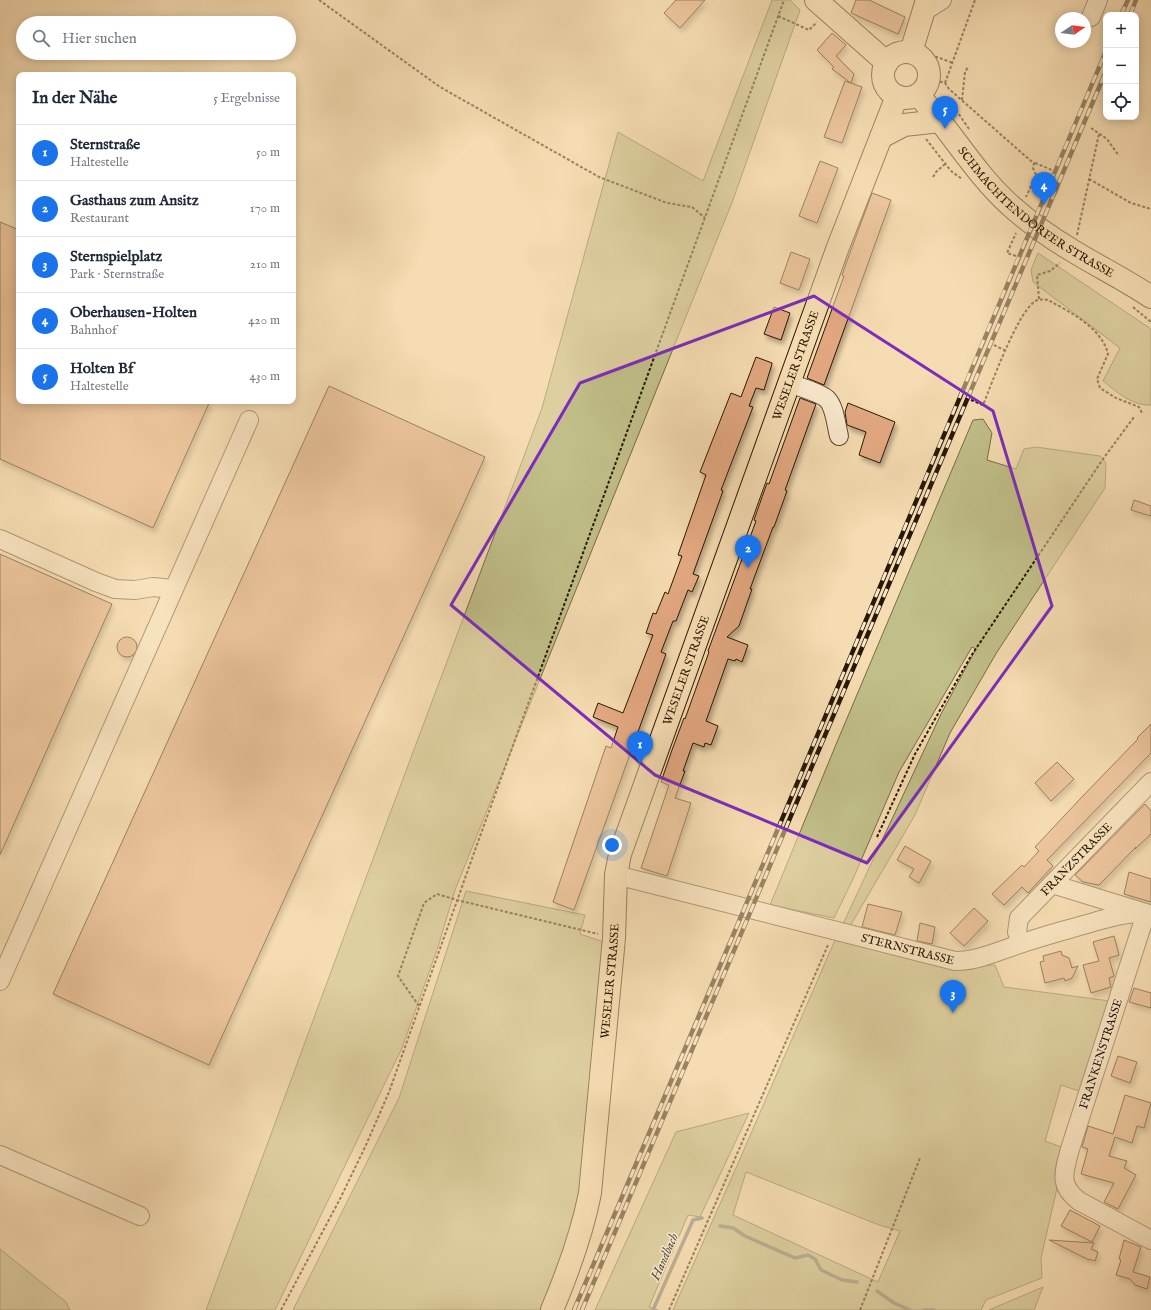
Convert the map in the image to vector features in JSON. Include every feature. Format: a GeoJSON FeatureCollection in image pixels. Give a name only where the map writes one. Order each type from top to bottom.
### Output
{"type":"FeatureCollection","features":[{"type":"Feature","properties":{"kind":"main road"},"geometry":{"type":"LineString","coordinates":[[822,5],[887,63]]}},
{"type":"Feature","properties":{"kind":"main road"},"geometry":{"type":"LineString","coordinates":[[920,55],[905,52],[895,55],[887,63],[884,71],[885,81],[891,92],[908,95],[924,89],[928,81],[929,71],[920,55],[925,6]]}},
{"type":"Feature","properties":{"kind":"main road","name":"SCHMACHTENDORFER STRASSE"},"geometry":{"type":"LineString","coordinates":[[908,95],[940,121],[956,144],[990,185],[1023,216],[1072,251],[1125,280],[1151,298]]}},
{"type":"Feature","properties":{"kind":"main road","name":"WESELER STRASSE"},"geometry":{"type":"LineString","coordinates":[[552,1310],[573,1258],[586,1214],[590,1193],[614,938],[616,875],[620,854],[844,230],[881,137],[908,95]]}},
{"type":"Feature","properties":{"kind":"main road"},"geometry":{"type":"LineString","coordinates":[[881,137],[904,125],[940,121]]}},
{"type":"Feature","properties":{"kind":"street"},"geometry":{"type":"LineString","coordinates":[[925,6],[942,0]]}},
{"type":"Feature","properties":{"kind":"street"},"geometry":{"type":"LineString","coordinates":[[1091,17],[1098,0]]}},
{"type":"Feature","properties":{"kind":"street"},"geometry":{"type":"LineString","coordinates":[[788,383],[828,400],[832,408],[839,436]]}},
{"type":"Feature","properties":{"kind":"street"},"geometry":{"type":"LineString","coordinates":[[0,981],[249,420]]}},
{"type":"Feature","properties":{"kind":"street"},"geometry":{"type":"LineString","coordinates":[[0,539],[96,582],[115,588],[135,590],[153,587],[174,589]]}},
{"type":"Feature","properties":{"kind":"street","name":"FRANZSTRASSE"},"geometry":{"type":"LineString","coordinates":[[1021,943],[1017,932],[1020,918],[1151,782]]}},
{"type":"Feature","properties":{"kind":"street","name":"STERNSTRASSE"},"geometry":{"type":"LineString","coordinates":[[616,875],[954,961],[965,961],[984,957],[1021,943],[1115,916],[1148,914]]}},
{"type":"Feature","properties":{"kind":"street"},"geometry":{"type":"LineString","coordinates":[[1052,884],[1148,914]]}},
{"type":"Feature","properties":{"kind":"street","name":"FRANKENSTRASSE"},"geometry":{"type":"LineString","coordinates":[[1148,914],[1066,1166],[1064,1180],[1070,1194],[1079,1201],[1151,1240]]}},
{"type":"Feature","properties":{"kind":"street"},"geometry":{"type":"LineString","coordinates":[[0,1155],[140,1216]]}},
{"type":"Feature","properties":{"kind":"path"},"geometry":{"type":"LineString","coordinates":[[319,0],[440,87],[599,177],[667,203],[692,207],[705,218]]}},
{"type":"Feature","properties":{"kind":"path"},"geometry":{"type":"LineString","coordinates":[[281,1310],[366,1146],[389,1092],[457,900],[784,0]]}},
{"type":"Feature","properties":{"kind":"path"},"geometry":{"type":"LineString","coordinates":[[945,83],[976,0]]}},
{"type":"Feature","properties":{"kind":"path"},"geometry":{"type":"LineString","coordinates":[[778,16],[809,30],[822,5]]}},
{"type":"Feature","properties":{"kind":"path"},"geometry":{"type":"LineString","coordinates":[[920,55],[937,57],[953,63]]}},
{"type":"Feature","properties":{"kind":"path"},"geometry":{"type":"LineString","coordinates":[[962,100],[965,72],[968,67]]}},
{"type":"Feature","properties":{"kind":"path"},"geometry":{"type":"LineString","coordinates":[[936,80],[945,83],[949,89],[1031,161],[1052,170]]}},
{"type":"Feature","properties":{"kind":"path"},"geometry":{"type":"LineString","coordinates":[[1091,128],[1107,139],[1119,156]]}},
{"type":"Feature","properties":{"kind":"path"},"geometry":{"type":"LineString","coordinates":[[1076,238],[1099,134]]}},
{"type":"Feature","properties":{"kind":"path"},"geometry":{"type":"LineString","coordinates":[[940,158],[944,155]]}},
{"type":"Feature","properties":{"kind":"path"},"geometry":{"type":"LineString","coordinates":[[1026,199],[1036,176],[1033,168],[1034,163]]}},
{"type":"Feature","properties":{"kind":"path"},"geometry":{"type":"LineString","coordinates":[[933,177],[945,164]]}},
{"type":"Feature","properties":{"kind":"path"},"geometry":{"type":"LineString","coordinates":[[1088,179],[1131,203],[1151,209]]}},
{"type":"Feature","properties":{"kind":"path"},"geometry":{"type":"LineString","coordinates":[[1016,256],[1007,253],[1018,229]]}},
{"type":"Feature","properties":{"kind":"path"},"geometry":{"type":"LineString","coordinates":[[1039,299],[1038,275],[1050,272],[1056,268],[1062,260]]}},
{"type":"Feature","properties":{"kind":"path"},"geometry":{"type":"LineString","coordinates":[[971,400],[983,405],[1006,350],[1023,316],[1030,306],[1039,299],[1048,300],[1056,304],[1088,325],[1105,345],[1108,354],[1097,379],[1100,388],[1116,398],[1139,408],[1142,413]]}},
{"type":"Feature","properties":{"kind":"path"},"geometry":{"type":"LineString","coordinates":[[994,344],[1006,350]]}},
{"type":"Feature","properties":{"kind":"path"},"geometry":{"type":"LineString","coordinates":[[877,837],[915,754],[971,656],[1103,459],[1134,417]]}},
{"type":"Feature","properties":{"kind":"path"},"geometry":{"type":"LineString","coordinates":[[420,1006],[398,976],[424,903],[437,894],[614,938]]}},
{"type":"Feature","properties":{"kind":"path"},"geometry":{"type":"LineString","coordinates":[[669,1310],[834,931]]}},
{"type":"Feature","properties":{"kind":"path"},"geometry":{"type":"LineString","coordinates":[[860,1310],[920,1158]]}},
{"type":"Feature","properties":{"kind":"highlighted area"},"geometry":{"type":"Polygon","coordinates":[[[814,296],[993,411],[1052,606],[867,863],[655,775],[451,605],[580,383],[814,296]]]}},
{"type":"Feature","properties":{"kind":"shaded area"},"geometry":{"type":"Polygon","coordinates":[[[772,0],[790,0],[800,10],[733,200],[455,890],[438,947],[402,1048],[275,1310],[206,1310],[542,408],[618,132],[703,181],[772,0]]]}},
{"type":"Feature","properties":{"kind":"shaded area"},"geometry":{"type":"Polygon","coordinates":[[[1038,253],[1151,329],[1151,405],[1144,405],[1125,398],[1103,381],[1120,348],[1033,282],[1031,270],[1038,253]]]}},
{"type":"Feature","properties":{"kind":"shaded area"},"geometry":{"type":"Polygon","coordinates":[[[983,419],[992,433],[987,460],[1016,469],[1024,449],[1036,447],[1100,456],[1106,463],[1105,488],[997,652],[950,733],[915,815],[849,928],[843,924],[941,714],[976,649],[972,647],[899,772],[853,879],[834,918],[770,905],[973,420],[983,419]]]}},
{"type":"Feature","properties":{"kind":"shaded area"},"geometry":{"type":"Polygon","coordinates":[[[466,891],[585,915],[580,934],[604,942],[581,1201],[544,1310],[293,1310],[399,1098],[466,891]]]}},
{"type":"Feature","properties":{"kind":"shaded area"},"geometry":{"type":"Polygon","coordinates":[[[835,940],[950,967],[995,965],[1004,987],[1110,1001],[1082,1092],[1061,1085],[1045,1141],[1066,1149],[1041,1258],[1042,1278],[986,1300],[981,1310],[673,1310],[835,940]],[[746,1172],[733,1215],[878,1282],[900,1231],[879,1225],[746,1172]]]}},
{"type":"Feature","properties":{"kind":"shaded area"},"geometry":{"type":"Polygon","coordinates":[[[749,1113],[700,1217],[688,1215],[649,1307],[658,1310],[595,1310],[676,1132],[749,1113]]]}},
{"type":"Feature","properties":{"kind":"shaded area"},"geometry":{"type":"Polygon","coordinates":[[[0,1249],[66,1302],[70,1310],[0,1310],[0,1249]]]}},
{"type":"Feature","properties":{"kind":"shaded area"},"geometry":{"type":"Polygon","coordinates":[[[1043,1287],[1034,1310],[989,1310],[1043,1287]]]}},
{"type":"Feature","properties":{"kind":"building"},"geometry":{"type":"Polygon","coordinates":[[[676,0],[705,0],[680,28],[664,13],[676,0]]]}},
{"type":"Feature","properties":{"kind":"building"},"geometry":{"type":"Polygon","coordinates":[[[856,0],[869,0],[905,17],[898,34],[851,13],[856,0]]]}},
{"type":"Feature","properties":{"kind":"building"},"geometry":{"type":"Polygon","coordinates":[[[832,33],[846,45],[836,56],[854,74],[851,83],[832,69],[834,67],[817,50],[832,33]]]}},
{"type":"Feature","properties":{"kind":"building"},"geometry":{"type":"Polygon","coordinates":[[[845,81],[862,87],[842,143],[824,137],[845,81]]]}},
{"type":"Feature","properties":{"kind":"building"},"geometry":{"type":"Polygon","coordinates":[[[820,161],[838,168],[817,223],[799,216],[820,161]]]}},
{"type":"Feature","properties":{"kind":"building"},"geometry":{"type":"Polygon","coordinates":[[[872,193],[891,200],[824,385],[807,378],[872,193]]]}},
{"type":"Feature","properties":{"kind":"building"},"geometry":{"type":"Polygon","coordinates":[[[0,222],[16,229],[16,404],[209,404],[153,528],[0,459],[0,222]]]}},
{"type":"Feature","properties":{"kind":"building"},"geometry":{"type":"Polygon","coordinates":[[[791,252],[810,259],[799,290],[780,283],[791,252]]]}},
{"type":"Feature","properties":{"kind":"building"},"geometry":{"type":"Polygon","coordinates":[[[774,307],[790,313],[781,340],[764,334],[774,307]]]}},
{"type":"Feature","properties":{"kind":"building"},"geometry":{"type":"Polygon","coordinates":[[[756,357],[772,363],[764,390],[756,388],[749,406],[753,407],[721,490],[723,491],[693,574],[699,576],[692,592],[688,590],[676,621],[673,621],[661,652],[666,654],[574,910],[553,902],[606,746],[611,748],[618,727],[593,717],[598,703],[623,713],[653,635],[646,633],[653,613],[656,614],[665,592],[668,594],[682,556],[678,555],[706,475],[700,472],[731,393],[741,397],[756,357]]]}},
{"type":"Feature","properties":{"kind":"building"},"geometry":{"type":"Polygon","coordinates":[[[329,386],[485,457],[209,1065],[53,994],[329,386]]]}},
{"type":"Feature","properties":{"kind":"building"},"geometry":{"type":"Polygon","coordinates":[[[800,398],[816,404],[785,490],[787,491],[750,589],[752,589],[739,626],[727,637],[748,645],[742,662],[736,659],[735,661],[728,659],[706,721],[718,726],[711,745],[705,743],[704,747],[693,743],[683,771],[685,771],[675,798],[691,803],[667,876],[641,868],[669,785],[661,782],[756,521],[754,520],[767,483],[769,484],[800,398]]]}},
{"type":"Feature","properties":{"kind":"building"},"geometry":{"type":"Polygon","coordinates":[[[848,403],[895,422],[880,463],[859,455],[866,432],[847,425],[845,412],[848,403]]]}},
{"type":"Feature","properties":{"kind":"building"},"geometry":{"type":"Polygon","coordinates":[[[1134,500],[1151,506],[1151,516],[1131,510],[1134,500]]]}},
{"type":"Feature","properties":{"kind":"building"},"geometry":{"type":"Polygon","coordinates":[[[0,554],[112,604],[0,855],[0,554]]]}},
{"type":"Feature","properties":{"kind":"building"},"geometry":{"type":"Polygon","coordinates":[[[127,637],[134,640],[137,647],[134,654],[127,657],[120,654],[117,647],[120,640],[127,637]]]}},
{"type":"Feature","properties":{"kind":"building"},"geometry":{"type":"Polygon","coordinates":[[[1151,724],[1151,753],[1047,860],[1053,866],[1028,893],[1022,887],[1004,905],[992,894],[1022,865],[1024,867],[1039,851],[1035,847],[1151,724]]]}},
{"type":"Feature","properties":{"kind":"building"},"geometry":{"type":"Polygon","coordinates":[[[1057,762],[1074,779],[1051,801],[1035,783],[1057,762]]]}},
{"type":"Feature","properties":{"kind":"building"},"geometry":{"type":"Polygon","coordinates":[[[1145,804],[1151,811],[1151,834],[1135,849],[1136,847],[1099,885],[1083,882],[1075,875],[1145,804]]]}},
{"type":"Feature","properties":{"kind":"building"},"geometry":{"type":"Polygon","coordinates":[[[905,846],[931,861],[919,883],[909,877],[914,869],[897,860],[905,846]]]}},
{"type":"Feature","properties":{"kind":"building"},"geometry":{"type":"Polygon","coordinates":[[[1129,872],[1151,879],[1151,902],[1124,894],[1129,872]]]}},
{"type":"Feature","properties":{"kind":"building"},"geometry":{"type":"Polygon","coordinates":[[[868,904],[902,912],[895,935],[862,927],[868,904]]]}},
{"type":"Feature","properties":{"kind":"building"},"geometry":{"type":"Polygon","coordinates":[[[974,908],[988,921],[964,946],[950,933],[974,908]]]}},
{"type":"Feature","properties":{"kind":"building"},"geometry":{"type":"Polygon","coordinates":[[[920,923],[935,927],[932,944],[917,941],[920,923]]]}},
{"type":"Feature","properties":{"kind":"building"},"geometry":{"type":"Polygon","coordinates":[[[1114,936],[1119,955],[1109,958],[1114,976],[1109,978],[1111,987],[1091,993],[1083,965],[1099,961],[1093,942],[1114,936]]]}},
{"type":"Feature","properties":{"kind":"building"},"geometry":{"type":"Polygon","coordinates":[[[1061,951],[1062,955],[1069,958],[1072,968],[1078,966],[1072,978],[1065,981],[1064,978],[1045,983],[1040,962],[1044,961],[1043,956],[1061,951]]]}},
{"type":"Feature","properties":{"kind":"building"},"geometry":{"type":"Polygon","coordinates":[[[1134,988],[1151,993],[1151,1008],[1129,1002],[1134,988]]]}},
{"type":"Feature","properties":{"kind":"building"},"geometry":{"type":"Polygon","coordinates":[[[1118,1056],[1137,1062],[1130,1083],[1111,1076],[1118,1056]]]}},
{"type":"Feature","properties":{"kind":"building"},"geometry":{"type":"Polygon","coordinates":[[[1125,1095],[1151,1103],[1144,1128],[1137,1126],[1132,1143],[1115,1137],[1109,1156],[1127,1161],[1124,1168],[1136,1175],[1118,1209],[1104,1202],[1114,1183],[1081,1174],[1088,1149],[1082,1147],[1088,1126],[1113,1134],[1125,1095]]]}},
{"type":"Feature","properties":{"kind":"building"},"geometry":{"type":"Polygon","coordinates":[[[1070,1210],[1100,1226],[1092,1242],[1061,1226],[1070,1210]]]}},
{"type":"Feature","properties":{"kind":"building"},"geometry":{"type":"Polygon","coordinates":[[[1049,1240],[1094,1243],[1091,1249],[1098,1252],[1095,1261],[1089,1260],[1049,1240]]]}},
{"type":"Feature","properties":{"kind":"building"},"geometry":{"type":"Polygon","coordinates":[[[1124,1240],[1141,1247],[1133,1272],[1150,1277],[1147,1289],[1135,1285],[1130,1279],[1116,1275],[1121,1260],[1119,1259],[1124,1240]]]}},
{"type":"Feature","properties":{"kind":"waterway","name":"Handbach"},"geometry":{"type":"LineString","coordinates":[[653,1310],[693,1220],[702,1218]]}},
{"type":"Feature","properties":{"kind":"waterway"},"geometry":{"type":"LineString","coordinates":[[720,1226],[733,1228],[745,1236],[795,1258],[808,1255],[815,1259],[821,1270],[842,1280],[857,1282]]}},
{"type":"Feature","properties":{"kind":"waterway"},"geometry":{"type":"LineString","coordinates":[[877,1291],[894,1303],[910,1310]]}},
{"type":"Feature","properties":{"kind":"waterway"},"geometry":{"type":"LineString","coordinates":[[924,1310],[934,1310]]}},
{"type":"Feature","properties":{"kind":"railway"},"geometry":{"type":"LineString","coordinates":[[1122,12],[1128,0]]}},
{"type":"Feature","properties":{"kind":"railway"},"geometry":{"type":"LineString","coordinates":[[1131,12],[1136,0]]}},
{"type":"Feature","properties":{"kind":"railway"},"geometry":{"type":"LineString","coordinates":[[574,1310],[1103,58]]}},
{"type":"Feature","properties":{"kind":"railway"},"geometry":{"type":"LineString","coordinates":[[582,1310],[1103,78]]}},
{"type":"Feature","properties":{"kind":"place","name":"Holten Bf"},"geometry":{"type":"Point","coordinates":[945,129]}},
{"type":"Feature","properties":{"kind":"place","name":"Oberhausen-Holten"},"geometry":{"type":"Point","coordinates":[1044,205]}},
{"type":"Feature","properties":{"kind":"place","name":"Gasthaus zum Ansitz"},"geometry":{"type":"Point","coordinates":[748,568]}},
{"type":"Feature","properties":{"kind":"place","name":"Sternstraße"},"geometry":{"type":"Point","coordinates":[640,764]}},
{"type":"Feature","properties":{"kind":"place","name":"Sternspielplatz"},"geometry":{"type":"Point","coordinates":[953,1013]}}]}
